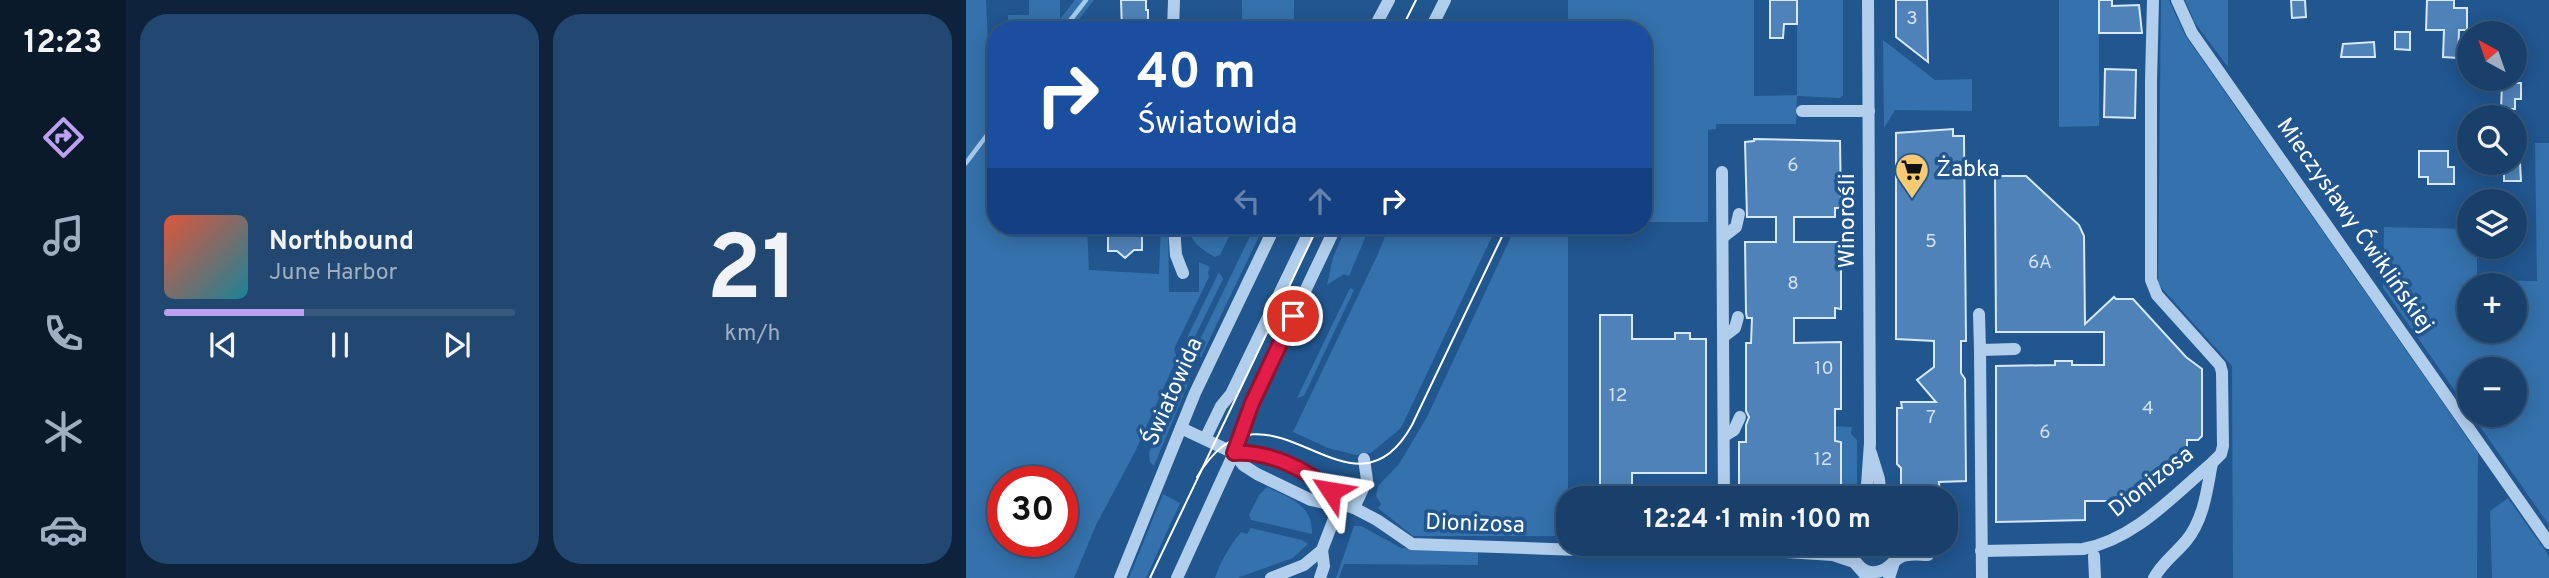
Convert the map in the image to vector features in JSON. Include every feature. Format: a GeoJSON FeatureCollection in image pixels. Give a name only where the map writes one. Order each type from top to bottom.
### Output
{"type":"FeatureCollection","features":[{"type":"Feature","properties":{"kind":"street"},"geometry":{"type":"LineString","coordinates":[[1173,21],[1174,0]]}},
{"type":"Feature","properties":{"kind":"street"},"geometry":{"type":"LineString","coordinates":[[1378,21],[1389,0]]}},
{"type":"Feature","properties":{"kind":"street"},"geometry":{"type":"LineString","coordinates":[[1434,21],[1445,0]]}},
{"type":"Feature","properties":{"kind":"street","name":"Winorośli"},"geometry":{"type":"LineString","coordinates":[[1867,486],[1870,443],[1868,0]]}},
{"type":"Feature","properties":{"kind":"street"},"geometry":{"type":"LineString","coordinates":[[2153,0],[2151,280],[2157,295],[2220,365],[2223,446],[2216,459],[2197,525],[2186,541],[2158,569],[2154,578]]}},
{"type":"Feature","properties":{"kind":"street","name":"Mieczysławy Ćwiklińskiej"},"geometry":{"type":"LineString","coordinates":[[2177,0],[2192,33],[2549,543]]}},
{"type":"Feature","properties":{"kind":"street"},"geometry":{"type":"LineString","coordinates":[[1802,111],[1869,111]]}},
{"type":"Feature","properties":{"kind":"street"},"geometry":{"type":"LineString","coordinates":[[1722,172],[1724,486]]}},
{"type":"Feature","properties":{"kind":"street"},"geometry":{"type":"LineString","coordinates":[[1723,237],[1736,227],[1739,215]]}},
{"type":"Feature","properties":{"kind":"street"},"geometry":{"type":"LineString","coordinates":[[1174,235],[1175,255],[1183,273]]}},
{"type":"Feature","properties":{"kind":"street","name":"Światowida"},"geometry":{"type":"LineString","coordinates":[[1120,578],[1201,379],[1271,235]]}},
{"type":"Feature","properties":{"kind":"street"},"geometry":{"type":"LineString","coordinates":[[1205,439],[1221,406],[1231,394],[1308,235]]}},
{"type":"Feature","properties":{"kind":"street"},"geometry":{"type":"LineString","coordinates":[[1177,578],[1234,453],[1257,392],[1332,235]]}},
{"type":"Feature","properties":{"kind":"street"},"geometry":{"type":"LineString","coordinates":[[1979,314],[1982,578]]}},
{"type":"Feature","properties":{"kind":"street"},"geometry":{"type":"LineString","coordinates":[[1723,337],[1735,328],[1738,317]]}},
{"type":"Feature","properties":{"kind":"street"},"geometry":{"type":"LineString","coordinates":[[1980,350],[2015,349]]}},
{"type":"Feature","properties":{"kind":"street"},"geometry":{"type":"LineString","coordinates":[[1724,436],[1734,430],[1740,417]]}},
{"type":"Feature","properties":{"kind":"street","name":"Dionizosa"},"geometry":{"type":"LineString","coordinates":[[1181,428],[1234,453],[1249,470],[1311,500],[1340,503],[1354,508],[1412,544],[1556,549]]}},
{"type":"Feature","properties":{"kind":"street","name":"Winorośli"},"geometry":{"type":"LineString","coordinates":[[1870,443],[1880,486]]}},
{"type":"Feature","properties":{"kind":"street","name":"Dionizosa"},"geometry":{"type":"LineString","coordinates":[[1234,453],[1252,452],[1275,458],[1321,482],[1340,503]]}},
{"type":"Feature","properties":{"kind":"street"},"geometry":{"type":"LineString","coordinates":[[1354,508],[1367,480],[1364,459]]}},
{"type":"Feature","properties":{"kind":"street","name":"Dionizosa"},"geometry":{"type":"LineString","coordinates":[[1981,551],[2067,551],[2094,547],[2126,533],[2152,516],[2216,459]]}},
{"type":"Feature","properties":{"kind":"street"},"geometry":{"type":"LineString","coordinates":[[1281,576],[1312,560],[1322,550],[1340,503]]}},
{"type":"Feature","properties":{"kind":"street"},"geometry":{"type":"LineString","coordinates":[[1320,578],[1324,566],[1322,550]]}},
{"type":"Feature","properties":{"kind":"street","name":"Dionizosa"},"geometry":{"type":"LineString","coordinates":[[1838,556],[1867,571],[1878,572],[1893,563]]}},
{"type":"Feature","properties":{"kind":"street"},"geometry":{"type":"LineString","coordinates":[[1853,556],[1868,578]]}},
{"type":"Feature","properties":{"kind":"street"},"geometry":{"type":"LineString","coordinates":[[1889,578],[1896,556]]}},
{"type":"Feature","properties":{"kind":"street"},"geometry":{"type":"LineString","coordinates":[[1893,563],[1904,556]]}},
{"type":"Feature","properties":{"kind":"street"},"geometry":{"type":"LineString","coordinates":[[2094,556],[2095,578]]}},
{"type":"Feature","properties":{"kind":"shaded area"},"geometry":{"type":"Polygon","coordinates":[[[966,0],[986,0],[987,235],[1087,235],[1089,270],[1159,274],[1161,235],[1168,235],[1169,292],[1199,292],[1199,262],[1210,267],[1209,277],[1174,349],[1177,358],[1135,452],[1096,525],[1074,578],[966,578],[966,0]]]}},
{"type":"Feature","properties":{"kind":"shaded area"},"geometry":{"type":"Polygon","coordinates":[[[1029,0],[1060,0],[1060,19],[1075,0],[1094,0],[1079,21],[1008,21],[1008,15],[1029,15],[1029,0]]]}},
{"type":"Feature","properties":{"kind":"shaded area"},"geometry":{"type":"Polygon","coordinates":[[[1242,0],[1294,0],[1294,21],[1242,21],[1242,0]]]}},
{"type":"Feature","properties":{"kind":"shaded area"},"geometry":{"type":"Polygon","coordinates":[[[1568,0],[1754,0],[1754,96],[1797,95],[1797,0],[1843,0],[1843,95],[1840,98],[1797,96],[1796,124],[1716,124],[1716,129],[1708,130],[1708,222],[1652,222],[1652,21],[1568,21],[1568,0]]]}},
{"type":"Feature","properties":{"kind":"shaded area"},"geometry":{"type":"Polygon","coordinates":[[[2059,0],[2099,0],[2099,126],[2059,127],[2059,0]]]}},
{"type":"Feature","properties":{"kind":"shaded area"},"geometry":{"type":"Polygon","coordinates":[[[2161,0],[2169,0],[2185,35],[2457,423],[2457,427],[2460,427],[2478,453],[2477,578],[2233,578],[2232,366],[2158,284],[2161,0]]]}},
{"type":"Feature","properties":{"kind":"shaded area"},"geometry":{"type":"Polygon","coordinates":[[[2185,0],[2228,0],[2228,67],[2195,23],[2185,0]]]}},
{"type":"Feature","properties":{"kind":"shaded area"},"geometry":{"type":"Polygon","coordinates":[[[1883,40],[1935,80],[1972,79],[1972,111],[1895,110],[1884,128],[1883,40]]]}},
{"type":"Feature","properties":{"kind":"shaded area"},"geometry":{"type":"Polygon","coordinates":[[[2535,143],[2549,143],[2549,525],[2480,427],[2527,427],[2527,357],[2457,357],[2457,394],[2383,288],[2384,227],[2457,229],[2457,259],[2477,259],[2477,273],[2457,273],[2457,343],[2527,343],[2527,281],[2537,281],[2535,143]]]}},
{"type":"Feature","properties":{"kind":"shaded area"},"geometry":{"type":"Polygon","coordinates":[[[1230,235],[1220,255],[1215,257],[1191,236],[1230,235]]]}},
{"type":"Feature","properties":{"kind":"shaded area"},"geometry":{"type":"Polygon","coordinates":[[[1251,235],[1260,235],[1201,357],[1193,354],[1251,235]]]}},
{"type":"Feature","properties":{"kind":"shaded area"},"geometry":{"type":"Polygon","coordinates":[[[1343,235],[1366,235],[1349,276],[1344,274],[1327,285],[1333,257],[1343,235]]]}},
{"type":"Feature","properties":{"kind":"shaded area"},"geometry":{"type":"Polygon","coordinates":[[[1385,235],[1493,235],[1401,428],[1371,453],[1356,455],[1328,448],[1293,432],[1385,235]]]}},
{"type":"Feature","properties":{"kind":"shaded area"},"geometry":{"type":"Polygon","coordinates":[[[1512,235],[1568,235],[1568,486],[1556,486],[1556,536],[1413,536],[1378,508],[1381,504],[1376,496],[1378,486],[1399,464],[1427,417],[1512,235]]]}},
{"type":"Feature","properties":{"kind":"shaded area"},"geometry":{"type":"Polygon","coordinates":[[[1219,272],[1223,279],[1188,351],[1185,342],[1219,272]]]}},
{"type":"Feature","properties":{"kind":"shaded area"},"geometry":{"type":"Polygon","coordinates":[[[1350,288],[1354,290],[1304,396],[1297,398],[1350,288]]]}},
{"type":"Feature","properties":{"kind":"shaded area"},"geometry":{"type":"Polygon","coordinates":[[[1185,378],[1190,379],[1154,466],[1150,462],[1149,453],[1180,383],[1185,378]]]}},
{"type":"Feature","properties":{"kind":"shaded area"},"geometry":{"type":"Polygon","coordinates":[[[1830,426],[1852,427],[1851,434],[1857,440],[1857,486],[1841,486],[1841,442],[1830,441],[1830,426]]]}},
{"type":"Feature","properties":{"kind":"shaded area"},"geometry":{"type":"Polygon","coordinates":[[[1267,487],[1292,499],[1304,509],[1309,516],[1312,534],[1251,520],[1249,515],[1259,495],[1267,487]]]}},
{"type":"Feature","properties":{"kind":"shaded area"},"geometry":{"type":"Polygon","coordinates":[[[1163,494],[1180,503],[1146,578],[1129,578],[1163,494]]]}},
{"type":"Feature","properties":{"kind":"shaded area"},"geometry":{"type":"Polygon","coordinates":[[[2508,498],[2549,556],[2549,578],[2492,578],[2490,511],[2508,498]]]}},
{"type":"Feature","properties":{"kind":"shaded area"},"geometry":{"type":"Polygon","coordinates":[[[1354,526],[1361,526],[1401,548],[1478,551],[1478,565],[1344,564],[1339,578],[1336,578],[1354,526]]]}},
{"type":"Feature","properties":{"kind":"shaded area"},"geometry":{"type":"Polygon","coordinates":[[[1251,528],[1302,540],[1308,544],[1293,558],[1237,578],[1215,578],[1233,543],[1241,532],[1247,534],[1251,528]]]}},
{"type":"Feature","properties":{"kind":"building"},"geometry":{"type":"Polygon","coordinates":[[[1121,0],[1146,0],[1148,21],[1122,21],[1121,0]]]}},
{"type":"Feature","properties":{"kind":"building"},"geometry":{"type":"Polygon","coordinates":[[[1770,0],[1797,0],[1797,24],[1784,24],[1783,38],[1770,38],[1770,0]]]}},
{"type":"Feature","properties":{"kind":"building"},"geometry":{"type":"Polygon","coordinates":[[[1896,0],[1927,0],[1928,62],[1896,37],[1896,0]]]}},
{"type":"Feature","properties":{"kind":"building"},"geometry":{"type":"Polygon","coordinates":[[[2099,0],[2112,0],[2112,6],[2139,5],[2142,33],[2099,33],[2099,0]]]}},
{"type":"Feature","properties":{"kind":"building"},"geometry":{"type":"Polygon","coordinates":[[[2291,0],[2305,0],[2306,17],[2292,18],[2291,0]]]}},
{"type":"Feature","properties":{"kind":"building"},"geometry":{"type":"Polygon","coordinates":[[[2427,0],[2454,0],[2454,8],[2467,8],[2467,21],[2457,21],[2457,58],[2443,57],[2444,30],[2426,30],[2427,0]]]}},
{"type":"Feature","properties":{"kind":"building"},"geometry":{"type":"Polygon","coordinates":[[[2395,32],[2410,32],[2410,50],[2395,49],[2395,32]]]}},
{"type":"Feature","properties":{"kind":"building"},"geometry":{"type":"Polygon","coordinates":[[[2374,42],[2375,57],[2341,57],[2343,44],[2374,42]]]}},
{"type":"Feature","properties":{"kind":"building"},"geometry":{"type":"Polygon","coordinates":[[[2105,69],[2136,70],[2135,118],[2104,117],[2105,69]]]}},
{"type":"Feature","properties":{"kind":"building"},"geometry":{"type":"Polygon","coordinates":[[[2502,91],[2521,91],[2521,99],[2515,99],[2515,105],[2501,105],[2502,91]]]}},
{"type":"Feature","properties":{"kind":"building"},"geometry":{"type":"Polygon","coordinates":[[[1953,129],[1953,136],[1964,136],[1966,341],[1961,341],[1961,373],[1965,379],[1966,481],[1939,482],[1939,486],[1901,486],[1901,468],[1897,464],[1897,408],[1902,408],[1901,402],[1936,402],[1917,380],[1934,367],[1934,341],[1896,339],[1896,133],[1953,129]]]}},
{"type":"Feature","properties":{"kind":"building"},"geometry":{"type":"Polygon","coordinates":[[[1840,141],[1841,208],[1835,208],[1835,217],[1794,217],[1794,242],[1841,242],[1841,309],[1835,308],[1835,318],[1794,318],[1794,343],[1841,342],[1841,409],[1835,409],[1835,441],[1841,442],[1841,486],[1739,486],[1739,442],[1746,442],[1749,417],[1746,411],[1746,343],[1751,343],[1752,318],[1747,318],[1746,313],[1745,242],[1776,242],[1776,217],[1747,217],[1745,142],[1840,141]]]}},
{"type":"Feature","properties":{"kind":"building"},"geometry":{"type":"Polygon","coordinates":[[[2419,151],[2448,151],[2448,167],[2454,167],[2454,184],[2428,184],[2428,177],[2419,177],[2419,151]]]}},
{"type":"Feature","properties":{"kind":"building"},"geometry":{"type":"Polygon","coordinates":[[[2504,175],[2521,175],[2521,181],[2504,181],[2504,175]]]}},
{"type":"Feature","properties":{"kind":"building"},"geometry":{"type":"Polygon","coordinates":[[[1995,176],[2026,176],[2079,225],[2084,236],[2085,324],[2114,297],[2133,299],[2186,357],[2202,369],[2202,436],[2198,440],[2187,440],[2187,448],[2125,501],[2085,501],[2085,520],[1996,522],[1996,366],[2055,365],[2055,361],[2072,361],[2072,365],[2104,365],[2104,332],[1996,332],[1995,176]]]}},
{"type":"Feature","properties":{"kind":"building"},"geometry":{"type":"Polygon","coordinates":[[[1108,235],[1142,235],[1142,250],[1134,250],[1125,258],[1117,251],[1108,251],[1108,235]]]}},
{"type":"Feature","properties":{"kind":"building"},"geometry":{"type":"Polygon","coordinates":[[[1600,315],[1632,315],[1632,339],[1675,339],[1675,333],[1690,333],[1690,339],[1706,339],[1706,473],[1632,473],[1632,486],[1600,486],[1600,315]]]}},
{"type":"Feature","properties":{"kind":"waterway"},"geometry":{"type":"LineString","coordinates":[[1070,21],[1086,0]]}},
{"type":"Feature","properties":{"kind":"waterway"},"geometry":{"type":"LineString","coordinates":[[966,163],[987,135]]}},
{"type":"Feature","properties":{"kind":"tram line"},"geometry":{"type":"LineString","coordinates":[[1406,21],[1416,0]]}},
{"type":"Feature","properties":{"kind":"tram line"},"geometry":{"type":"LineString","coordinates":[[1150,578],[1314,235]]}},
{"type":"Feature","properties":{"kind":"tram line"},"geometry":{"type":"LineString","coordinates":[[1197,477],[1224,445],[1252,434],[1280,438],[1335,459],[1362,464],[1388,455],[1412,425],[1503,235]]}},
{"type":"Feature","properties":{"kind":"place","name":"Żabka"},"geometry":{"type":"Point","coordinates":[1912,200]}},
{"type":"Feature","properties":{"kind":"route"},"geometry":{"type":"LineString","coordinates":[[1293,316],[1252,403],[1234,453],[1252,452],[1266,455],[1321,482],[1331,491]]}}]}
